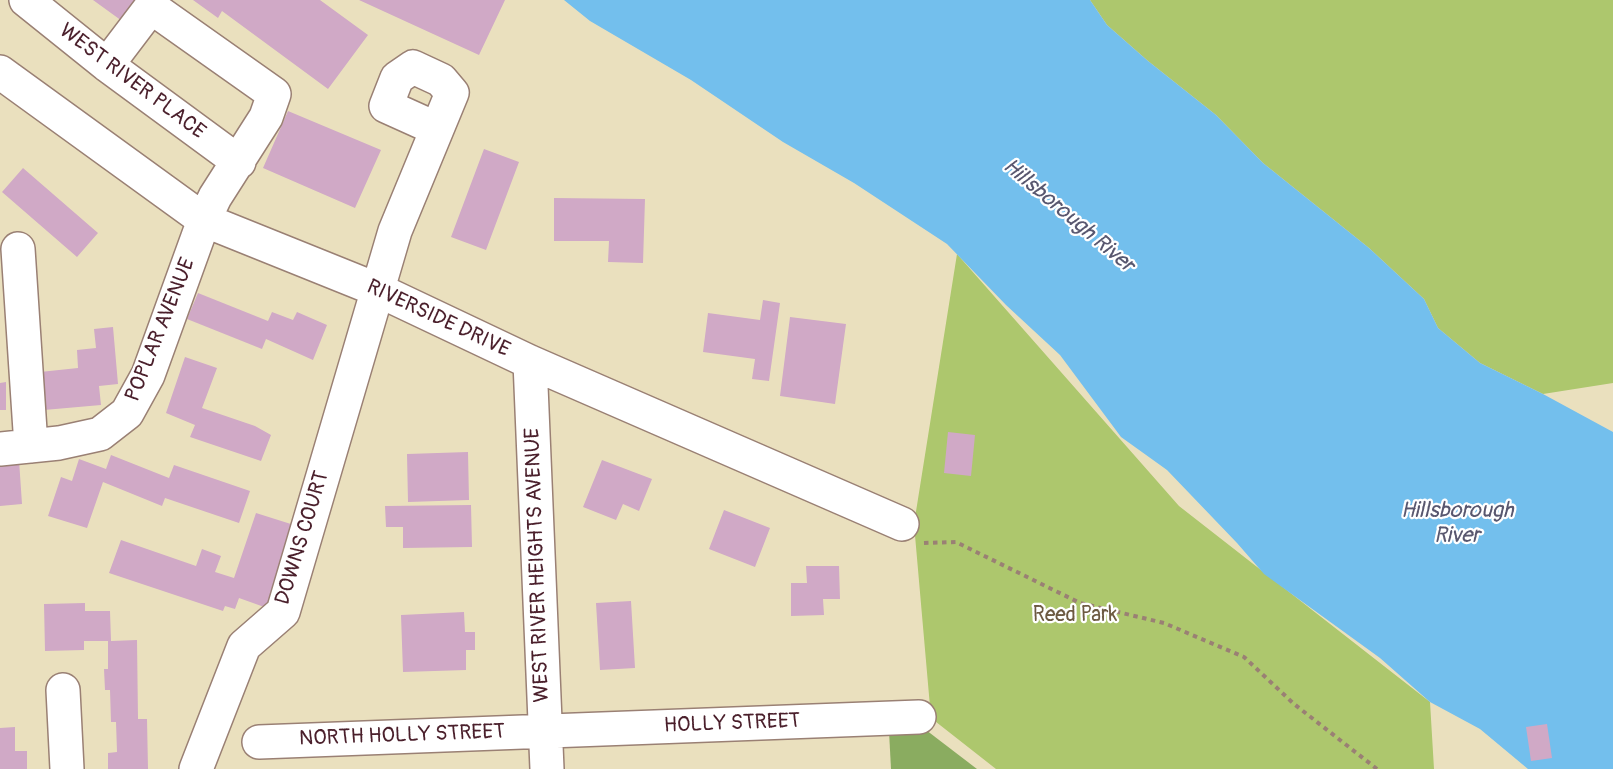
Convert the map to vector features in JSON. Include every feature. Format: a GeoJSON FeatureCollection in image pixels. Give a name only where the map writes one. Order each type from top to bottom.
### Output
{"type":"FeatureCollection","features":[{"type":"Feature","properties":{"kind":"street","name":"WEST RIVER PLACE"},"geometry":{"type":"LineString","coordinates":[[26,0],[107,65],[239,162]]}},
{"type":"Feature","properties":{"kind":"street","name":"POPLAR AVENUE"},"geometry":{"type":"LineString","coordinates":[[15,447],[59,443],[100,434],[128,413],[148,375],[204,220],[215,197],[266,117],[274,94],[151,7],[107,65]]}},
{"type":"Feature","properties":{"kind":"street","name":"RIVERSIDE DRIVE"},"geometry":{"type":"LineString","coordinates":[[0,72],[204,220],[378,290],[530,362],[902,524]]}},
{"type":"Feature","properties":{"kind":"street","name":"DOWNS COURT"},"geometry":{"type":"LineString","coordinates":[[196,769],[244,646],[283,612],[395,231],[437,129]]}},
{"type":"Feature","properties":{"kind":"street"},"geometry":{"type":"LineString","coordinates":[[15,447],[18,249]]}},
{"type":"Feature","properties":{"kind":"street","name":"WEST RIVER HEIGHTS AVENUE"},"geometry":{"type":"LineString","coordinates":[[530,362],[547,769]]}},
{"type":"Feature","properties":{"kind":"street"},"geometry":{"type":"LineString","coordinates":[[63,690],[67,769]]}},
{"type":"Feature","properties":{"kind":"street","name":"HOLLY STREET"},"geometry":{"type":"LineString","coordinates":[[545,731],[918,717]]}},
{"type":"Feature","properties":{"kind":"street","name":"NORTH HOLLY STREET"},"geometry":{"type":"LineString","coordinates":[[259,742],[545,731]]}},
{"type":"Feature","properties":{"kind":"path"},"geometry":{"type":"LineString","coordinates":[[902,524],[914,543],[956,542],[1080,603],[1164,623],[1244,657],[1294,704],[1377,769]]}},
{"type":"Feature","properties":{"kind":"green space"},"geometry":{"type":"Polygon","coordinates":[[[1090,0],[1613,0],[1613,383],[1543,394],[1480,363],[1438,328],[1424,299],[1369,248],[1263,163],[1216,115],[1107,25],[1090,0]]]}},
{"type":"Feature","properties":{"kind":"green space","name":"Reed Park"},"geometry":{"type":"Polygon","coordinates":[[[957,254],[1179,506],[1430,702],[1434,769],[996,769],[931,718],[914,524],[957,254]]]}},
{"type":"Feature","properties":{"kind":"green space"},"geometry":{"type":"Polygon","coordinates":[[[926,730],[977,769],[891,769],[889,731],[926,730]]]}},
{"type":"Feature","properties":{"kind":"water","name":"Hillsborough River"},"geometry":{"type":"Polygon","coordinates":[[[564,0],[1090,0],[1107,25],[1216,115],[1263,163],[1369,248],[1424,299],[1438,328],[1480,363],[1613,432],[1613,769],[1528,769],[1480,729],[1430,702],[1380,658],[1264,574],[1167,470],[1121,437],[1060,355],[1006,305],[947,244],[854,183],[783,142],[691,80],[590,21],[564,0]]]}},
{"type":"Feature","properties":{"kind":"building"},"geometry":{"type":"Polygon","coordinates":[[[93,0],[138,0],[122,21],[93,0]]]}},
{"type":"Feature","properties":{"kind":"building"},"geometry":{"type":"Polygon","coordinates":[[[193,0],[320,0],[368,35],[328,89],[222,11],[218,18],[193,0]]]}},
{"type":"Feature","properties":{"kind":"building"},"geometry":{"type":"Polygon","coordinates":[[[359,0],[505,0],[479,55],[359,0]]]}},
{"type":"Feature","properties":{"kind":"building"},"geometry":{"type":"Polygon","coordinates":[[[288,111],[381,150],[355,208],[263,168],[288,111]]]}},
{"type":"Feature","properties":{"kind":"building"},"geometry":{"type":"Polygon","coordinates":[[[484,149],[519,162],[486,250],[451,237],[484,149]]]}},
{"type":"Feature","properties":{"kind":"building"},"geometry":{"type":"Polygon","coordinates":[[[23,168],[98,233],[77,257],[2,192],[23,168]]]}},
{"type":"Feature","properties":{"kind":"building"},"geometry":{"type":"Polygon","coordinates":[[[554,198],[645,199],[643,263],[608,262],[609,241],[554,241],[554,198]]]}},
{"type":"Feature","properties":{"kind":"building"},"geometry":{"type":"Polygon","coordinates":[[[198,293],[268,321],[272,312],[293,320],[297,312],[327,325],[313,360],[266,339],[262,349],[187,319],[198,293]]]}},
{"type":"Feature","properties":{"kind":"building"},"geometry":{"type":"Polygon","coordinates":[[[763,300],[780,303],[769,381],[752,379],[755,359],[703,352],[708,313],[760,320],[763,300]]]}},
{"type":"Feature","properties":{"kind":"building"},"geometry":{"type":"Polygon","coordinates":[[[790,317],[846,324],[835,404],[780,396],[790,317]]]}},
{"type":"Feature","properties":{"kind":"building"},"geometry":{"type":"Polygon","coordinates":[[[113,327],[118,384],[99,386],[101,405],[44,410],[40,372],[78,368],[77,350],[96,348],[94,329],[113,327]]]}},
{"type":"Feature","properties":{"kind":"building"},"geometry":{"type":"Polygon","coordinates":[[[185,357],[217,368],[202,408],[255,426],[271,435],[261,461],[190,437],[195,425],[166,413],[185,357]]]}},
{"type":"Feature","properties":{"kind":"building"},"geometry":{"type":"Polygon","coordinates":[[[6,382],[6,410],[0,410],[0,383],[6,382]]]}},
{"type":"Feature","properties":{"kind":"building"},"geometry":{"type":"Polygon","coordinates":[[[948,432],[975,435],[971,476],[944,473],[948,432]]]}},
{"type":"Feature","properties":{"kind":"building"},"geometry":{"type":"Polygon","coordinates":[[[468,452],[469,500],[408,502],[407,454],[468,452]]]}},
{"type":"Feature","properties":{"kind":"building"},"geometry":{"type":"Polygon","coordinates":[[[111,455],[169,478],[174,465],[250,491],[239,523],[165,498],[162,506],[103,482],[87,528],[48,516],[61,477],[72,481],[79,459],[106,469],[111,455]]]}},
{"type":"Feature","properties":{"kind":"building"},"geometry":{"type":"Polygon","coordinates":[[[19,460],[22,504],[0,506],[0,462],[19,460]]]}},
{"type":"Feature","properties":{"kind":"building"},"geometry":{"type":"Polygon","coordinates":[[[602,460],[652,479],[639,511],[623,504],[616,520],[583,507],[602,460]]]}},
{"type":"Feature","properties":{"kind":"building"},"geometry":{"type":"Polygon","coordinates":[[[471,505],[472,547],[403,548],[403,527],[386,527],[385,506],[471,505]]]}},
{"type":"Feature","properties":{"kind":"building"},"geometry":{"type":"Polygon","coordinates":[[[724,510],[770,528],[755,567],[709,549],[724,510]]]}},
{"type":"Feature","properties":{"kind":"building"},"geometry":{"type":"Polygon","coordinates":[[[256,513],[294,525],[267,608],[239,598],[235,609],[225,606],[223,611],[109,573],[121,540],[196,566],[202,549],[221,556],[215,572],[234,578],[256,513]]]}},
{"type":"Feature","properties":{"kind":"building"},"geometry":{"type":"Polygon","coordinates":[[[806,566],[839,566],[840,599],[823,599],[824,615],[791,616],[791,583],[807,583],[806,566]]]}},
{"type":"Feature","properties":{"kind":"building"},"geometry":{"type":"Polygon","coordinates":[[[631,601],[635,668],[600,670],[596,603],[631,601]]]}},
{"type":"Feature","properties":{"kind":"building"},"geometry":{"type":"Polygon","coordinates":[[[85,603],[85,611],[110,611],[111,641],[137,640],[138,719],[147,719],[148,769],[108,769],[108,753],[117,752],[116,722],[111,722],[110,690],[105,690],[104,669],[108,669],[108,641],[84,641],[84,650],[45,651],[44,604],[85,603]]]}},
{"type":"Feature","properties":{"kind":"building"},"geometry":{"type":"Polygon","coordinates":[[[464,612],[465,632],[475,632],[475,650],[466,650],[466,670],[403,672],[401,615],[464,612]]]}},
{"type":"Feature","properties":{"kind":"building"},"geometry":{"type":"Polygon","coordinates":[[[1547,724],[1552,758],[1531,761],[1526,727],[1547,724]]]}},
{"type":"Feature","properties":{"kind":"building"},"geometry":{"type":"Polygon","coordinates":[[[15,727],[15,751],[27,751],[27,769],[0,769],[0,728],[15,727]]]}}]}
